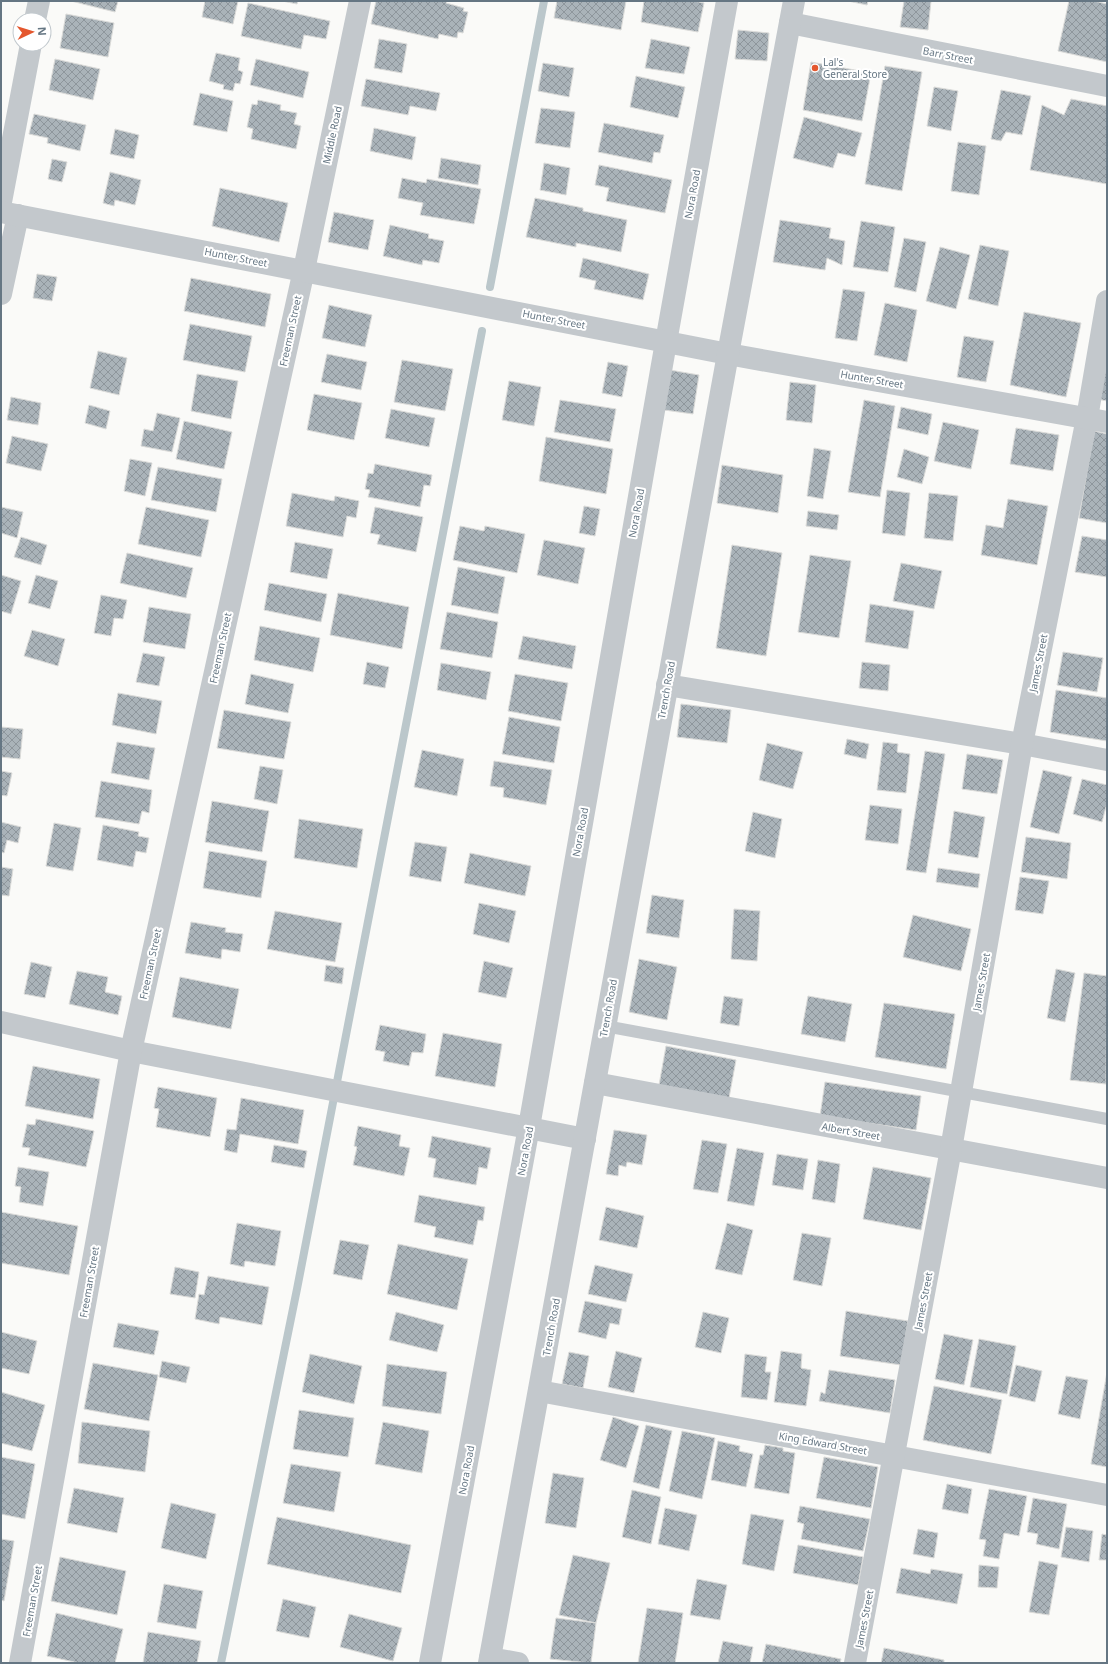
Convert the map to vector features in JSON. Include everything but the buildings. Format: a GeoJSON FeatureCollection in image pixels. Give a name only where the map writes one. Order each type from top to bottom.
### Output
{"type":"FeatureCollection","features":[{"type":"Feature","properties":{"kind":"street"},"geometry":{"type":"LineString","coordinates":[[37,12],[39,1]]}},
{"type":"Feature","properties":{"kind":"street","name":"Middle Road"},"geometry":{"type":"LineString","coordinates":[[304,270],[360,1]]}},
{"type":"Feature","properties":{"kind":"street","name":"Nora Road"},"geometry":{"type":"LineString","coordinates":[[430,1663],[529,1127],[727,1]]}},
{"type":"Feature","properties":{"kind":"street","name":"Trench Road"},"geometry":{"type":"LineString","coordinates":[[490,1660],[667,685],[794,1]]}},
{"type":"Feature","properties":{"kind":"street","name":"Barr Street"},"geometry":{"type":"LineString","coordinates":[[790,23],[1107,86]]}},
{"type":"Feature","properties":{"kind":"street"},"geometry":{"type":"LineString","coordinates":[[1,202],[29,52]]}},
{"type":"Feature","properties":{"kind":"street"},"geometry":{"type":"LineString","coordinates":[[1,294],[10,213]]}},
{"type":"Feature","properties":{"kind":"street","name":"Hunter Street"},"geometry":{"type":"LineString","coordinates":[[10,213],[728,354],[1097,420]]}},
{"type":"Feature","properties":{"kind":"street","name":"Freeman Street"},"geometry":{"type":"LineString","coordinates":[[20,1663],[131,1051],[304,270]]}},
{"type":"Feature","properties":{"kind":"street","name":"James Street"},"geometry":{"type":"LineString","coordinates":[[856,1663],[951,1149],[1022,744],[1097,420],[1107,301]]}},
{"type":"Feature","properties":{"kind":"street"},"geometry":{"type":"LineString","coordinates":[[667,685],[1022,744],[1107,760]]}},
{"type":"Feature","properties":{"kind":"street"},"geometry":{"type":"LineString","coordinates":[[1,1022],[131,1051],[585,1139]]}},
{"type":"Feature","properties":{"kind":"street","name":"Albert Street"},"geometry":{"type":"LineString","coordinates":[[595,1084],[1107,1178]]}},
{"type":"Feature","properties":{"kind":"street","name":"King Edward Street"},"geometry":{"type":"LineString","coordinates":[[539,1391],[1107,1495]]}},
{"type":"Feature","properties":{"kind":"street"},"geometry":{"type":"LineString","coordinates":[[490,1660],[518,1663]]}},
{"type":"Feature","properties":{"kind":"lane"},"geometry":{"type":"LineString","coordinates":[[605,1026],[1107,1119]]}},
{"type":"Feature","properties":{"kind":"waterway"},"geometry":{"type":"LineString","coordinates":[[490,287],[544,1]]}},
{"type":"Feature","properties":{"kind":"waterway"},"geometry":{"type":"LineString","coordinates":[[221,1663],[297,1289],[482,331]]}},
{"type":"Feature","properties":{"kind":"place","name":"Lal's General Store"},"geometry":{"type":"Point","coordinates":[815,68]}}]}
